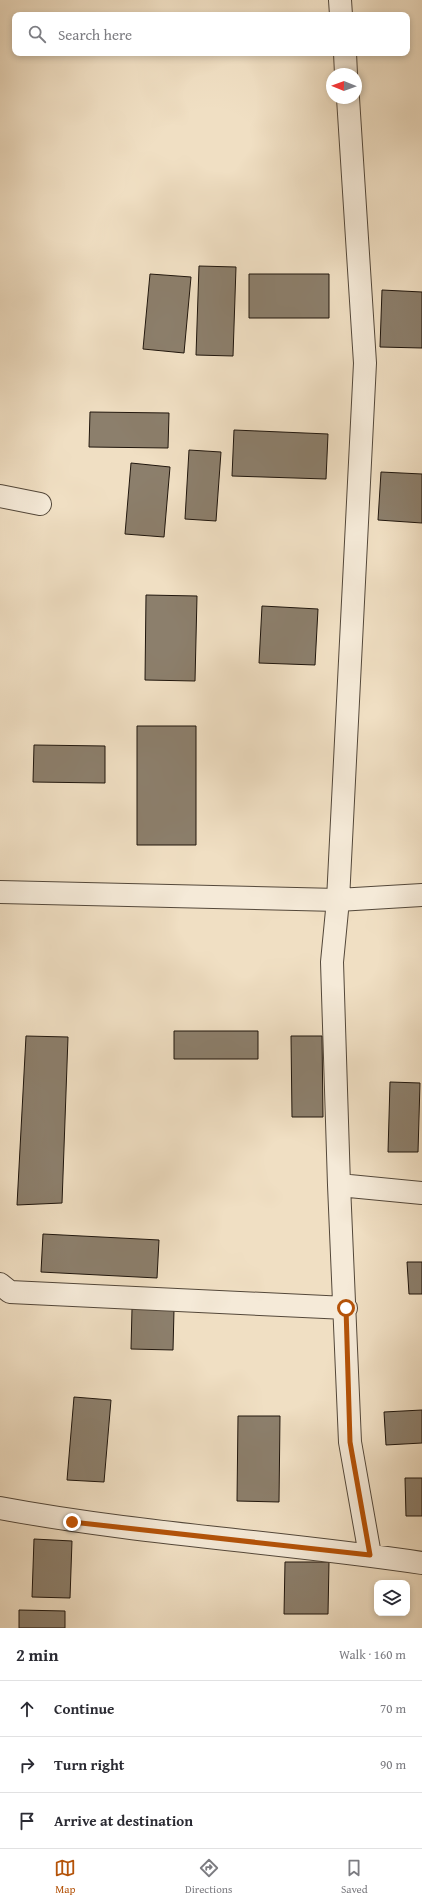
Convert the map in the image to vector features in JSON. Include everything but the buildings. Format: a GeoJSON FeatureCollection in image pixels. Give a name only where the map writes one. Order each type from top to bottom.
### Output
{"type":"FeatureCollection","features":[{"type":"Feature","properties":{"kind":"street"},"geometry":{"type":"LineString","coordinates":[[340,0],[341,12]]}},
{"type":"Feature","properties":{"kind":"street"},"geometry":{"type":"LineString","coordinates":[[345,56],[346,68]]}},
{"type":"Feature","properties":{"kind":"street"},"geometry":{"type":"LineString","coordinates":[[348,104],[365,363],[338,900],[332,962],[339,1185],[346,1308],[350,1442],[370,1555]]}},
{"type":"Feature","properties":{"kind":"street"},"geometry":{"type":"LineString","coordinates":[[0,496],[40,504]]}},
{"type":"Feature","properties":{"kind":"street"},"geometry":{"type":"LineString","coordinates":[[0,892],[338,900],[422,895]]}},
{"type":"Feature","properties":{"kind":"street"},"geometry":{"type":"LineString","coordinates":[[339,1185],[422,1193]]}},
{"type":"Feature","properties":{"kind":"street"},"geometry":{"type":"LineString","coordinates":[[0,1284],[10,1292],[346,1308]]}},
{"type":"Feature","properties":{"kind":"street"},"geometry":{"type":"LineString","coordinates":[[0,1508],[72,1522],[370,1555],[422,1563]]}},
{"type":"Feature","properties":{"kind":"route"},"geometry":{"type":"LineString","coordinates":[[72,1522],[210,1536],[370,1555],[350,1442],[346,1308]]}}]}
